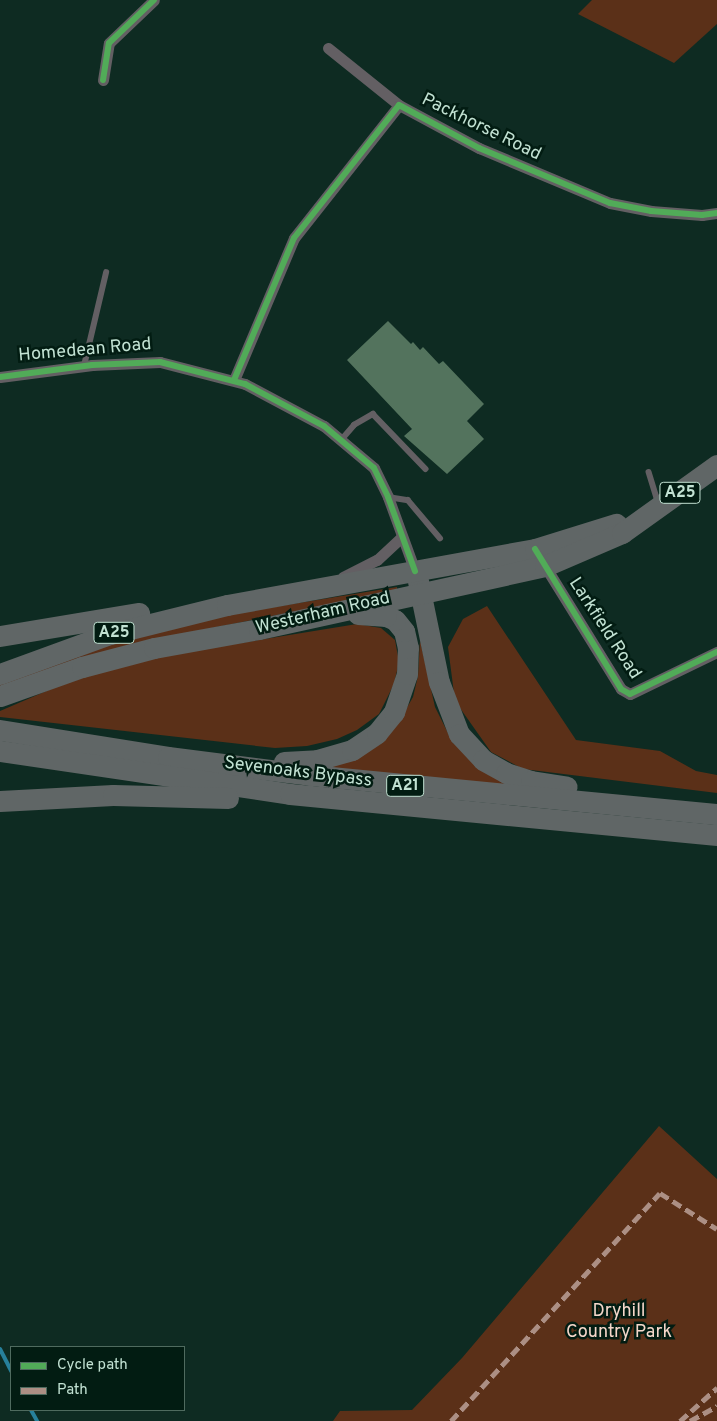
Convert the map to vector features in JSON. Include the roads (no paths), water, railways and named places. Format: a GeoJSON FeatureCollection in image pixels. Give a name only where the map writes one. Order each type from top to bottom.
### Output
{"type":"FeatureCollection","features":[{"type":"Feature","properties":{"kind":"highway","name":"Westerham Road"},"geometry":{"type":"LineString","coordinates":[[0,696],[82,667],[154,648],[322,615],[423,592],[540,557],[600,544],[659,506],[717,465]]}},
{"type":"Feature","properties":{"kind":"highway","name":"Westerham Road"},"geometry":{"type":"LineString","coordinates":[[0,674],[110,634],[227,605],[326,585],[415,571],[540,557]]}},
{"type":"Feature","properties":{"kind":"highway"},"geometry":{"type":"LineString","coordinates":[[415,571],[423,592],[434,658],[448,714],[462,738],[483,760],[531,781],[634,795],[692,811]]}},
{"type":"Feature","properties":{"kind":"highway"},"geometry":{"type":"LineString","coordinates":[[0,636],[173,607],[227,605]]}},
{"type":"Feature","properties":{"kind":"highway"},"geometry":{"type":"LineString","coordinates":[[119,750],[297,762],[329,758],[361,745],[383,726],[400,700],[407,674],[407,638],[401,626],[386,616],[322,615]]}},
{"type":"Feature","properties":{"kind":"highway","name":"Sevenoaks Bypass"},"geometry":{"type":"LineString","coordinates":[[0,730],[119,750],[347,780],[717,814]]}},
{"type":"Feature","properties":{"kind":"highway","name":"Sevenoaks Bypass"},"geometry":{"type":"LineString","coordinates":[[0,751],[346,801],[717,835]]}},
{"type":"Feature","properties":{"kind":"highway"},"geometry":{"type":"LineString","coordinates":[[0,801],[113,795],[346,801]]}},
{"type":"Feature","properties":{"kind":"street"},"geometry":{"type":"LineString","coordinates":[[102,80],[109,43],[154,0]]}},
{"type":"Feature","properties":{"kind":"street","name":"Packhorse Road"},"geometry":{"type":"LineString","coordinates":[[328,48],[399,105],[479,148],[610,203],[651,211],[702,215],[717,213]]}},
{"type":"Feature","properties":{"kind":"street","name":"Packhorse Road"},"geometry":{"type":"LineString","coordinates":[[234,380],[294,238],[399,105]]}},
{"type":"Feature","properties":{"kind":"street","name":"Homedean Road"},"geometry":{"type":"LineString","coordinates":[[0,377],[84,366],[160,362],[234,380],[285,406],[342,439]]}},
{"type":"Feature","properties":{"kind":"street"},"geometry":{"type":"LineString","coordinates":[[342,439],[374,468],[388,497],[401,538],[415,571]]}},
{"type":"Feature","properties":{"kind":"street"},"geometry":{"type":"LineString","coordinates":[[326,585],[377,560],[401,538]]}},
{"type":"Feature","properties":{"kind":"street","name":"Larkfield Road"},"geometry":{"type":"LineString","coordinates":[[540,557],[621,689],[630,694],[717,652]]}},
{"type":"Feature","properties":{"kind":"lane"},"geometry":{"type":"LineString","coordinates":[[84,366],[106,273]]}},
{"type":"Feature","properties":{"kind":"lane"},"geometry":{"type":"LineString","coordinates":[[342,439],[354,425],[373,414],[426,469]]}},
{"type":"Feature","properties":{"kind":"lane"},"geometry":{"type":"LineString","coordinates":[[648,472],[659,506]]}},
{"type":"Feature","properties":{"kind":"lane"},"geometry":{"type":"LineString","coordinates":[[388,497],[408,500],[440,538]]}},
{"type":"Feature","properties":{"kind":"waterway"},"geometry":{"type":"LineString","coordinates":[[0,1349],[10,1369]]}},
{"type":"Feature","properties":{"kind":"waterway"},"geometry":{"type":"LineString","coordinates":[[32,1411],[37,1421]]}},
{"type":"Feature","properties":{"kind":"park label","name":"Dryhill Country Park"},"geometry":{"type":"Point","coordinates":[619,1324]}}]}
